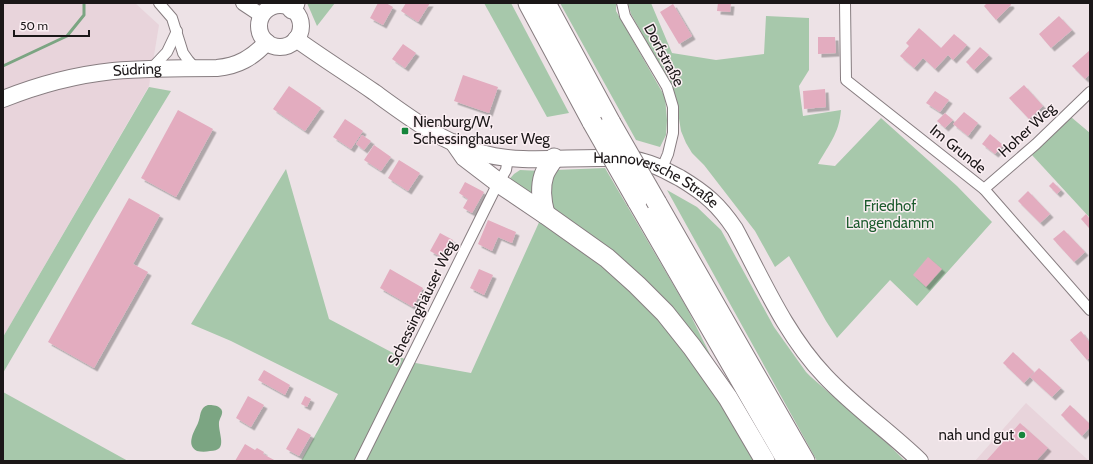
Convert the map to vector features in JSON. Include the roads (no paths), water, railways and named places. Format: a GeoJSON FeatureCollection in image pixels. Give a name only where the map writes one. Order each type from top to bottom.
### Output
{"type":"FeatureCollection","features":[{"type":"Feature","properties":{"kind":"highway"},"geometry":{"type":"LineString","coordinates":[[528,3],[592,122],[787,461]]}},
{"type":"Feature","properties":{"kind":"highway"},"geometry":{"type":"LineString","coordinates":[[546,3],[611,123],[805,461]]}},
{"type":"Feature","properties":{"kind":"highway"},"geometry":{"type":"LineString","coordinates":[[456,144],[465,157],[607,258],[638,285],[665,313],[692,347],[728,398],[765,461]]}},
{"type":"Feature","properties":{"kind":"highway"},"geometry":{"type":"LineString","coordinates":[[545,214],[542,205],[544,175],[554,158]]}},
{"type":"Feature","properties":{"kind":"main road"},"geometry":{"type":"LineString","coordinates":[[273,6],[293,6],[300,20],[301,27],[296,39],[285,46],[272,46],[262,38],[258,26],[261,15],[273,6]]}},
{"type":"Feature","properties":{"kind":"main road","name":"Hannoversche Straße"},"geometry":{"type":"LineString","coordinates":[[296,39],[401,111],[456,144],[482,153],[508,158],[620,158],[643,161],[662,168],[697,188],[718,206],[735,229],[788,328],[824,376],[920,461]]}},
{"type":"Feature","properties":{"kind":"main road","name":"Südring"},"geometry":{"type":"LineString","coordinates":[[3,100],[42,86],[71,78],[111,72],[151,69],[217,68],[236,64],[251,56],[266,42]]}},
{"type":"Feature","properties":{"kind":"street"},"geometry":{"type":"LineString","coordinates":[[159,3],[172,18],[183,53],[196,68]]}},
{"type":"Feature","properties":{"kind":"street"},"geometry":{"type":"LineString","coordinates":[[243,3],[261,15]]}},
{"type":"Feature","properties":{"kind":"street","name":"Dorfstraße"},"geometry":{"type":"LineString","coordinates":[[622,3],[625,16],[667,87],[672,106],[672,133],[668,154],[662,168]]}},
{"type":"Feature","properties":{"kind":"street","name":"Im Grunde"},"geometry":{"type":"LineString","coordinates":[[845,3],[846,80],[876,102],[984,189],[1090,310]]}},
{"type":"Feature","properties":{"kind":"street"},"geometry":{"type":"LineString","coordinates":[[151,69],[167,52],[177,31]]}},
{"type":"Feature","properties":{"kind":"street","name":"Hoher Weg"},"geometry":{"type":"LineString","coordinates":[[984,189],[1036,144],[1090,92]]}},
{"type":"Feature","properties":{"kind":"street","name":"Schessinghäuser Weg"},"geometry":{"type":"LineString","coordinates":[[360,461],[506,170],[508,158]]}},
{"type":"Feature","properties":{"kind":"waterway"},"geometry":{"type":"LineString","coordinates":[[3,66],[67,36],[84,15],[84,3]]}},
{"type":"Feature","properties":{"kind":"place","name":"Nienburg/W, Schessinghauser Weg"},"geometry":{"type":"Point","coordinates":[405,131]}},
{"type":"Feature","properties":{"kind":"place","name":"nah und gut"},"geometry":{"type":"Point","coordinates":[1022,435]}},
{"type":"Feature","properties":{"kind":"park label","name":"Friedhof Langendamm"},"geometry":{"type":"Point","coordinates":[890,214]}}]}
